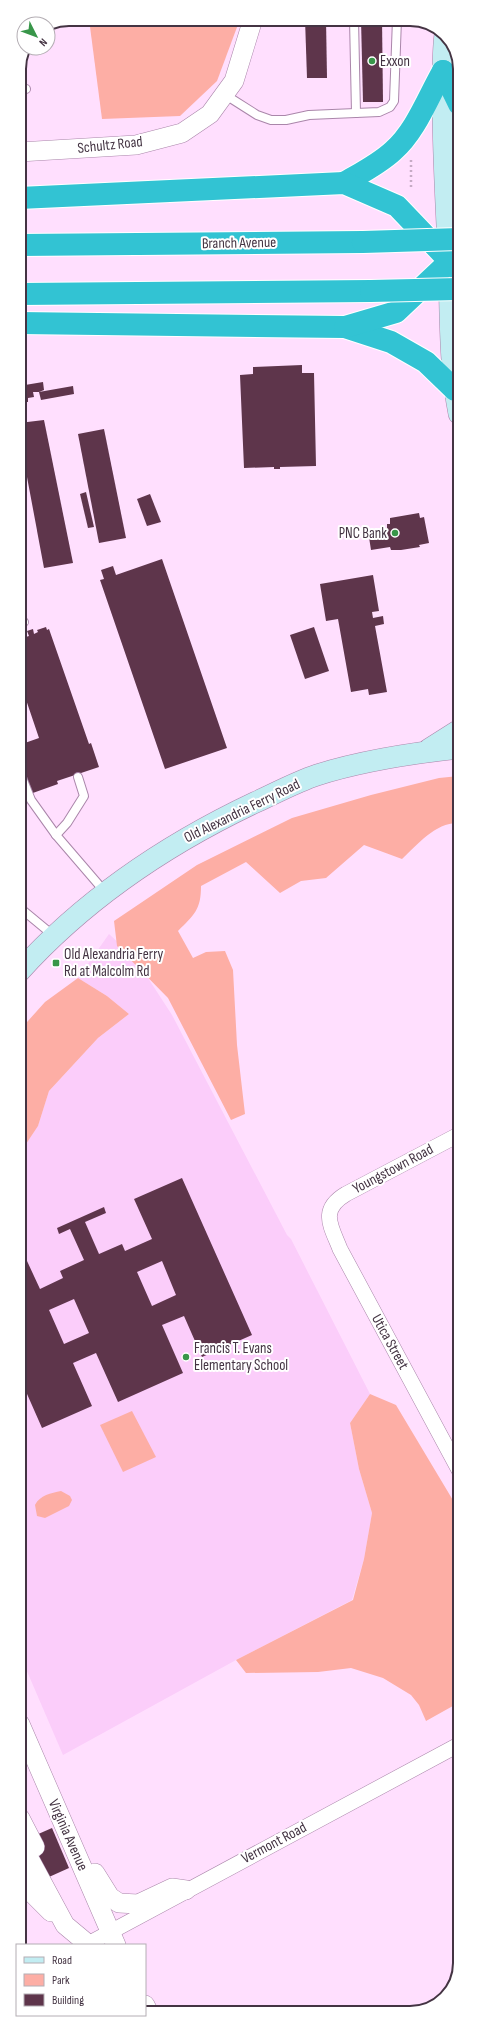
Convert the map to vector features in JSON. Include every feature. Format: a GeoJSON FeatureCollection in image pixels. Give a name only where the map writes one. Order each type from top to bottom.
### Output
{"type":"FeatureCollection","features":[{"type":"Feature","properties":{"kind":"highway"},"geometry":{"type":"LineString","coordinates":[[443,71],[453,92]]}},
{"type":"Feature","properties":{"kind":"highway"},"geometry":{"type":"LineString","coordinates":[[344,184],[385,158],[400,144],[413,125],[443,71]]}},
{"type":"Feature","properties":{"kind":"highway"},"geometry":{"type":"LineString","coordinates":[[26,198],[344,184],[397,206],[453,258]]}},
{"type":"Feature","properties":{"kind":"highway","name":"Branch Avenue"},"geometry":{"type":"LineString","coordinates":[[26,246],[453,240]]}},
{"type":"Feature","properties":{"kind":"highway"},"geometry":{"type":"LineString","coordinates":[[26,323],[345,327],[396,312],[453,264]]}},
{"type":"Feature","properties":{"kind":"highway"},"geometry":{"type":"LineString","coordinates":[[26,294],[453,289]]}},
{"type":"Feature","properties":{"kind":"highway"},"geometry":{"type":"LineString","coordinates":[[345,327],[391,342],[426,362],[453,389]]}},
{"type":"Feature","properties":{"kind":"main road"},"geometry":{"type":"LineString","coordinates":[[445,45],[443,71],[443,138],[453,233]]}},
{"type":"Feature","properties":{"kind":"main road"},"geometry":{"type":"LineString","coordinates":[[453,305],[450,349],[453,380]]}},
{"type":"Feature","properties":{"kind":"main road"},"geometry":{"type":"LineString","coordinates":[[424,752],[453,734]]}},
{"type":"Feature","properties":{"kind":"main road","name":"Old Alexandria Ferry Road"},"geometry":{"type":"LineString","coordinates":[[26,965],[54,936],[106,893],[148,862],[211,824],[316,775],[424,752],[453,749]]}},
{"type":"Feature","properties":{"kind":"street","name":"Schultz Road"},"geometry":{"type":"LineString","coordinates":[[26,152],[136,145],[182,133],[210,114],[234,81],[251,26]]}},
{"type":"Feature","properties":{"kind":"street","name":"Youngstown Road"},"geometry":{"type":"LineString","coordinates":[[330,1210],[333,1204],[346,1194],[453,1138]]}},
{"type":"Feature","properties":{"kind":"street","name":"Utica Street"},"geometry":{"type":"LineString","coordinates":[[330,1210],[329,1218],[340,1249],[453,1459]]}},
{"type":"Feature","properties":{"kind":"street","name":"Virginia Avenue"},"geometry":{"type":"LineString","coordinates":[[26,1738],[112,1939]]}},
{"type":"Feature","properties":{"kind":"street","name":"Vermont Road"},"geometry":{"type":"LineString","coordinates":[[89,1944],[112,1939],[186,1890],[453,1748]]}},
{"type":"Feature","properties":{"kind":"street"},"geometry":{"type":"LineString","coordinates":[[26,1828],[60,1901],[65,1926]]}},
{"type":"Feature","properties":{"kind":"street"},"geometry":{"type":"LineString","coordinates":[[26,1850],[65,1926]]}},
{"type":"Feature","properties":{"kind":"street"},"geometry":{"type":"LineString","coordinates":[[79,1860],[94,1871],[110,1897],[119,1903],[138,1904],[172,1888],[186,1890]]}},
{"type":"Feature","properties":{"kind":"street"},"geometry":{"type":"LineString","coordinates":[[26,1880],[32,1893],[65,1926],[89,1944]]}},
{"type":"Feature","properties":{"kind":"lane"},"geometry":{"type":"LineString","coordinates":[[354,26],[356,113]]}},
{"type":"Feature","properties":{"kind":"lane"},"geometry":{"type":"LineString","coordinates":[[224,94],[258,115],[271,120],[286,120],[309,115],[379,112],[390,107],[394,101],[397,26]]}},
{"type":"Feature","properties":{"kind":"lane"},"geometry":{"type":"LineString","coordinates":[[56,835],[67,823],[84,796],[78,777]]}},
{"type":"Feature","properties":{"kind":"lane"},"geometry":{"type":"LineString","coordinates":[[26,788],[31,800],[56,835],[106,893]]}},
{"type":"Feature","properties":{"kind":"lane"},"geometry":{"type":"LineString","coordinates":[[26,913],[54,936]]}},
{"type":"Feature","properties":{"kind":"path"},"geometry":{"type":"LineString","coordinates":[[411,156],[411,188]]}},
{"type":"Feature","properties":{"kind":"shaded area","name":"Francis T. Evans Elementary School"},"geometry":{"type":"Polygon","coordinates":[[[109,934],[135,958],[172,1015],[287,1235],[291,1239],[370,1394],[350,1423],[359,1469],[372,1513],[364,1559],[352,1600],[236,1660],[63,1755],[26,1669],[26,1144],[38,1126],[49,1091],[98,1038],[129,1014],[107,996],[78,978],[109,934]]]}},
{"type":"Feature","properties":{"kind":"green space"},"geometry":{"type":"Polygon","coordinates":[[[90,26],[237,26],[217,81],[180,116],[102,119],[90,26]]]}},
{"type":"Feature","properties":{"kind":"green space"},"geometry":{"type":"Polygon","coordinates":[[[453,777],[453,824],[435,830],[402,859],[364,845],[326,878],[301,881],[280,893],[246,862],[201,886],[200,901],[196,912],[178,931],[193,958],[206,952],[225,951],[233,970],[237,1045],[245,1114],[231,1120],[168,998],[117,946],[114,921],[197,865],[292,818],[371,795],[439,778],[453,777]]]}},
{"type":"Feature","properties":{"kind":"green space"},"geometry":{"type":"Polygon","coordinates":[[[78,978],[107,996],[129,1014],[98,1038],[49,1091],[38,1126],[26,1144],[26,1023],[45,1002],[78,978]]]}},
{"type":"Feature","properties":{"kind":"green space"},"geometry":{"type":"Polygon","coordinates":[[[370,1394],[396,1405],[453,1500],[453,1706],[426,1721],[419,1705],[411,1695],[383,1678],[351,1668],[318,1672],[246,1673],[236,1660],[353,1600],[364,1559],[372,1513],[359,1469],[350,1423],[370,1394]]]}},
{"type":"Feature","properties":{"kind":"green space"},"geometry":{"type":"Polygon","coordinates":[[[132,1411],[156,1457],[123,1472],[100,1425],[132,1411]]]}},
{"type":"Feature","properties":{"kind":"green space"},"geometry":{"type":"Polygon","coordinates":[[[61,1491],[70,1496],[72,1500],[69,1506],[45,1518],[37,1516],[35,1505],[37,1502],[43,1497],[61,1491]]]}},
{"type":"Feature","properties":{"kind":"building"},"geometry":{"type":"Polygon","coordinates":[[[305,26],[326,26],[327,78],[307,78],[305,26]]]}},
{"type":"Feature","properties":{"kind":"building","name":"Exxon"},"geometry":{"type":"Polygon","coordinates":[[[361,26],[382,26],[383,102],[363,102],[361,26]]]}},
{"type":"Feature","properties":{"kind":"building"},"geometry":{"type":"Polygon","coordinates":[[[302,365],[302,373],[314,373],[316,466],[280,467],[280,469],[274,469],[274,467],[244,468],[240,375],[253,374],[253,367],[302,365]]]}},
{"type":"Feature","properties":{"kind":"building"},"geometry":{"type":"Polygon","coordinates":[[[43,382],[44,390],[33,392],[34,397],[28,398],[28,402],[26,402],[26,385],[43,382]]]}},
{"type":"Feature","properties":{"kind":"building"},"geometry":{"type":"Polygon","coordinates":[[[73,386],[74,394],[41,400],[39,392],[73,386]]]}},
{"type":"Feature","properties":{"kind":"building"},"geometry":{"type":"Polygon","coordinates":[[[44,420],[73,563],[44,568],[26,472],[26,422],[44,420]]]}},
{"type":"Feature","properties":{"kind":"building"},"geometry":{"type":"Polygon","coordinates":[[[104,429],[126,538],[99,543],[78,434],[104,429]]]}},
{"type":"Feature","properties":{"kind":"building"},"geometry":{"type":"Polygon","coordinates":[[[86,492],[94,527],[88,528],[80,494],[86,492]]]}},
{"type":"Feature","properties":{"kind":"building"},"geometry":{"type":"Polygon","coordinates":[[[150,494],[161,522],[147,526],[137,499],[150,494]]]}},
{"type":"Feature","properties":{"kind":"building"},"geometry":{"type":"Polygon","coordinates":[[[419,513],[420,518],[424,517],[429,543],[419,545],[420,547],[401,550],[391,550],[390,547],[371,550],[368,531],[387,528],[387,524],[390,524],[390,518],[419,513]]]}},
{"type":"Feature","properties":{"kind":"building"},"geometry":{"type":"Polygon","coordinates":[[[162,559],[227,748],[165,769],[100,580],[104,579],[101,570],[113,566],[116,575],[162,559]]]}},
{"type":"Feature","properties":{"kind":"building"},"geometry":{"type":"Polygon","coordinates":[[[373,575],[379,611],[372,612],[373,618],[383,616],[384,624],[375,626],[387,692],[369,695],[368,689],[351,692],[338,619],[326,621],[320,584],[373,575]]]}},
{"type":"Feature","properties":{"kind":"building"},"geometry":{"type":"Polygon","coordinates":[[[46,627],[47,630],[49,629],[89,744],[91,743],[99,767],[57,781],[58,784],[30,794],[26,783],[26,743],[39,738],[26,700],[26,637],[29,636],[27,631],[33,629],[34,634],[38,632],[37,630],[46,627]]]}},
{"type":"Feature","properties":{"kind":"building"},"geometry":{"type":"Polygon","coordinates":[[[314,627],[329,671],[305,679],[290,635],[314,627]]]}},
{"type":"Feature","properties":{"kind":"building"},"geometry":{"type":"Polygon","coordinates":[[[182,1178],[252,1335],[202,1357],[184,1316],[162,1325],[183,1373],[118,1402],[96,1353],[73,1363],[92,1406],[42,1428],[26,1392],[26,1259],[40,1289],[63,1278],[60,1271],[84,1260],[70,1229],[59,1234],[57,1228],[104,1207],[106,1213],[85,1222],[99,1254],[122,1244],[125,1251],[152,1239],[134,1199],[182,1178]],[[162,1261],[137,1272],[152,1306],[176,1295],[162,1261]],[[74,1299],[49,1310],[64,1344],[89,1333],[74,1299]]]}},
{"type":"Feature","properties":{"kind":"building"},"geometry":{"type":"Polygon","coordinates":[[[52,1828],[69,1868],[26,1887],[26,1839],[52,1828]]]}},
{"type":"Feature","properties":{"kind":"place","name":"Exxon"},"geometry":{"type":"Point","coordinates":[372,61]}},
{"type":"Feature","properties":{"kind":"place","name":"PNC Bank"},"geometry":{"type":"Point","coordinates":[395,533]}},
{"type":"Feature","properties":{"kind":"place","name":"Old Alexandria Ferry Rd at Malcolm Rd"},"geometry":{"type":"Point","coordinates":[56,963]}},
{"type":"Feature","properties":{"kind":"place","name":"Francis T. Evans Elementary School"},"geometry":{"type":"Point","coordinates":[186,1357]}}]}
